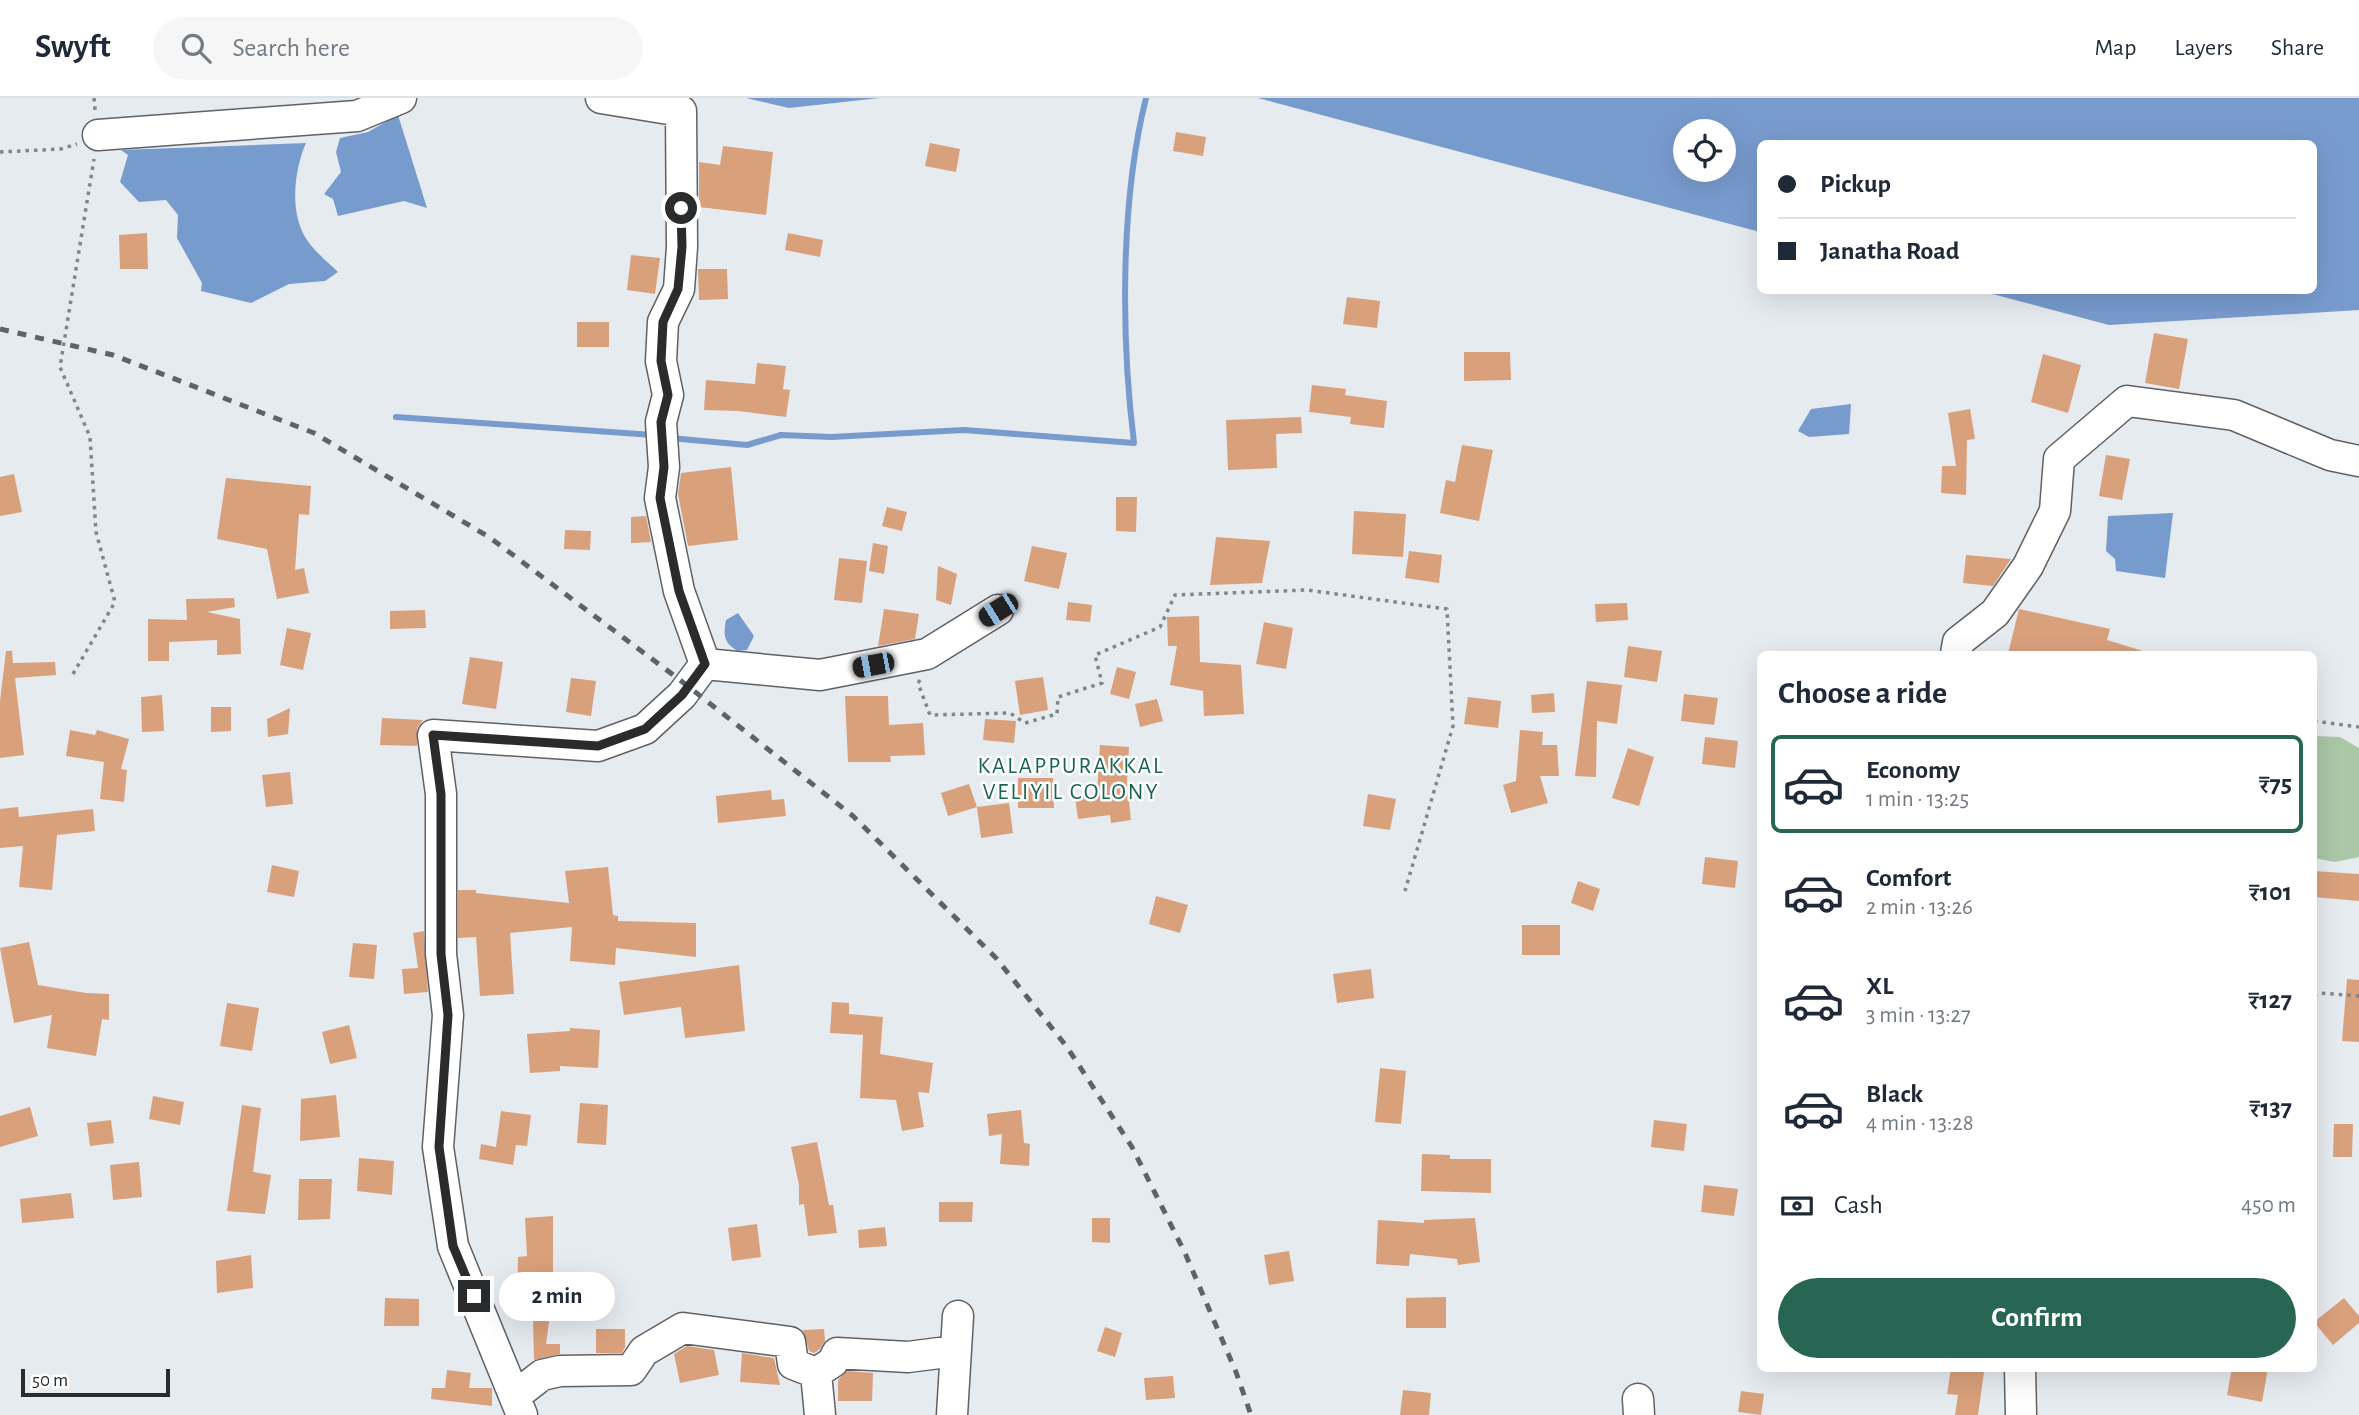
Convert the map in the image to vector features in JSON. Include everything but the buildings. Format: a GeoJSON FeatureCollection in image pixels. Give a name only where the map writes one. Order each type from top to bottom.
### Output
{"type":"FeatureCollection","features":[{"type":"Feature","properties":{"kind":"street"},"geometry":{"type":"LineString","coordinates":[[98,135],[357,116],[401,98]]}},
{"type":"Feature","properties":{"kind":"street"},"geometry":{"type":"LineString","coordinates":[[601,98],[681,111],[682,247],[678,289],[663,322],[661,361],[668,395],[662,436],[664,467],[660,498],[679,591],[705,664]]}},
{"type":"Feature","properties":{"kind":"street"},"geometry":{"type":"LineString","coordinates":[[1956,651],[1958,642],[1995,613],[2028,566],[2055,511],[2059,459],[2127,401],[2234,415],[2330,454],[2359,461]]}},
{"type":"Feature","properties":{"kind":"street"},"geometry":{"type":"LineString","coordinates":[[705,664],[820,675],[926,654],[998,610]]}},
{"type":"Feature","properties":{"kind":"street"},"geometry":{"type":"LineString","coordinates":[[519,1406],[453,1246],[439,1147],[448,1015],[441,954],[441,794],[433,735],[598,746],[645,729],[682,695],[705,664]]}},
{"type":"Feature","properties":{"kind":"street"},"geometry":{"type":"LineString","coordinates":[[952,1415],[958,1316]]}},
{"type":"Feature","properties":{"kind":"street"},"geometry":{"type":"LineString","coordinates":[[519,1406],[542,1375],[560,1371],[631,1370],[644,1351],[683,1328],[790,1342],[793,1364],[816,1373]]}},
{"type":"Feature","properties":{"kind":"street"},"geometry":{"type":"LineString","coordinates":[[816,1373],[833,1362],[837,1353],[908,1357],[955,1351]]}},
{"type":"Feature","properties":{"kind":"street"},"geometry":{"type":"LineString","coordinates":[[2020,1372],[2021,1415]]}},
{"type":"Feature","properties":{"kind":"street"},"geometry":{"type":"LineString","coordinates":[[816,1373],[820,1415]]}},
{"type":"Feature","properties":{"kind":"path"},"geometry":{"type":"LineString","coordinates":[[0,152],[61,149],[98,135]]}},
{"type":"Feature","properties":{"kind":"path"},"geometry":{"type":"LineString","coordinates":[[74,674],[115,602],[96,531],[90,438],[60,367],[98,135]]}},
{"type":"Feature","properties":{"kind":"path"},"geometry":{"type":"LineString","coordinates":[[926,672],[918,683],[930,715],[1010,713],[1025,723],[1057,714],[1058,697],[1102,683],[1095,654],[1160,627],[1175,596],[1307,590],[1447,609],[1453,726],[1405,891]]}},
{"type":"Feature","properties":{"kind":"path"},"geometry":{"type":"LineString","coordinates":[[2317,721],[2359,727]]}},
{"type":"Feature","properties":{"kind":"path"},"geometry":{"type":"LineString","coordinates":[[2317,994],[2359,996]]}},
{"type":"Feature","properties":{"kind":"green space"},"geometry":{"type":"Polygon","coordinates":[[[2317,736],[2340,737],[2359,748],[2359,857],[2335,862],[2317,859],[2317,736]]]}},
{"type":"Feature","properties":{"kind":"water"},"geometry":{"type":"Polygon","coordinates":[[[746,98],[880,98],[789,108],[746,98]]]}},
{"type":"Feature","properties":{"kind":"water"},"geometry":{"type":"Polygon","coordinates":[[[1258,98],[2359,98],[2359,310],[2109,325],[1992,294],[2317,294],[2317,140],[1757,140],[1757,231],[1258,98]]]}},
{"type":"Feature","properties":{"kind":"water"},"geometry":{"type":"Polygon","coordinates":[[[398,115],[427,208],[404,201],[338,216],[333,199],[324,194],[341,172],[336,152],[340,138],[368,132],[398,115]]]}},
{"type":"Feature","properties":{"kind":"water"},"geometry":{"type":"Polygon","coordinates":[[[306,143],[296,179],[298,218],[310,244],[338,272],[325,281],[289,284],[251,303],[201,291],[202,283],[177,238],[178,215],[166,200],[139,202],[120,182],[128,155],[121,150],[306,143]]]}},
{"type":"Feature","properties":{"kind":"water"},"geometry":{"type":"Polygon","coordinates":[[[1851,404],[1849,434],[1809,437],[1798,431],[1811,409],[1851,404]]]}},
{"type":"Feature","properties":{"kind":"water"},"geometry":{"type":"Polygon","coordinates":[[[2173,513],[2165,578],[2116,571],[2115,559],[2106,551],[2108,516],[2173,513]]]}},
{"type":"Feature","properties":{"kind":"water"},"geometry":{"type":"Polygon","coordinates":[[[738,613],[754,636],[747,650],[738,651],[726,638],[726,620],[738,613]]]}},
{"type":"Feature","properties":{"kind":"waterway"},"geometry":{"type":"LineString","coordinates":[[670,438],[747,445],[781,435],[831,437],[964,430],[1134,443],[1127,359],[1125,270],[1131,181],[1146,98]]}},
{"type":"Feature","properties":{"kind":"waterway"},"geometry":{"type":"LineString","coordinates":[[396,417],[653,435]]}},
{"type":"Feature","properties":{"kind":"railway"},"geometry":{"type":"LineString","coordinates":[[0,329],[113,355],[314,433],[489,537],[680,680],[853,816],[996,958],[1067,1047],[1132,1147],[1185,1253],[1236,1372],[1251,1415]]}},
{"type":"Feature","properties":{"kind":"district","name":"KALAPPURAKKAL VELIYIL COLONY"},"geometry":{"type":"Point","coordinates":[1071,778]}},
{"type":"Feature","properties":{"kind":"route"},"geometry":{"type":"LineString","coordinates":[[474,1296],[453,1246],[439,1147],[448,1015],[441,954],[441,794],[433,735],[598,746],[645,729],[682,695],[705,664],[692,634],[679,591],[660,498],[664,467],[661,422],[668,395],[661,361],[663,322],[678,289],[682,247],[681,208]]}}]}
